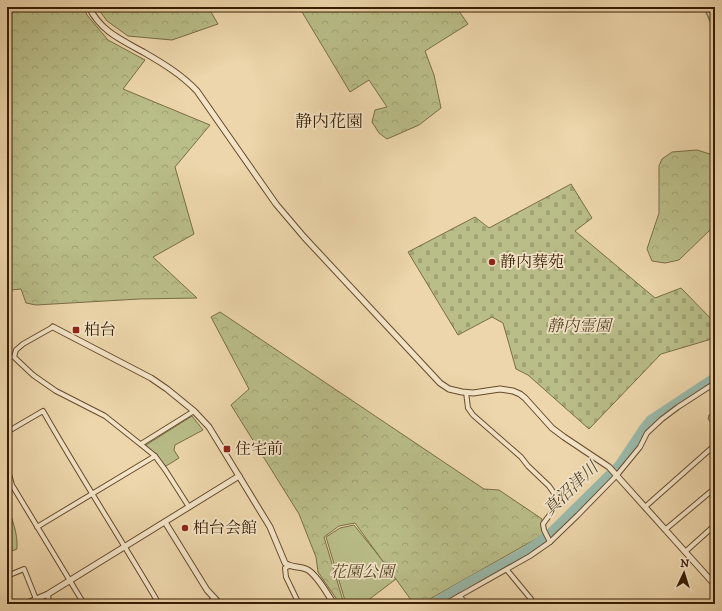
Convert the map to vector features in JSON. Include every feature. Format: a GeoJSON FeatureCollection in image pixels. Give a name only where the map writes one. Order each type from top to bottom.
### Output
{"type":"FeatureCollection","features":[{"type":"Feature","properties":{"kind":"street"},"geometry":{"type":"LineString","coordinates":[[89,7],[99,23],[108,31],[177,72],[198,91],[276,204],[304,237],[440,383],[455,391],[473,393],[500,389],[513,391],[526,398],[552,428],[609,467],[715,585]]}},
{"type":"Feature","properties":{"kind":"street"},"geometry":{"type":"LineString","coordinates":[[711,7],[715,16]]}},
{"type":"Feature","properties":{"kind":"street"},"geometry":{"type":"LineString","coordinates":[[189,507],[155,456],[105,416],[56,391],[33,375],[14,357],[16,350],[23,344],[53,327],[151,378],[194,411],[209,427],[270,527],[285,563],[289,566],[308,570],[316,578],[334,604]]}},
{"type":"Feature","properties":{"kind":"street"},"geometry":{"type":"LineString","coordinates":[[445,604],[530,556],[578,515],[640,447],[647,433],[652,428],[678,407],[715,383]]}},
{"type":"Feature","properties":{"kind":"street"},"geometry":{"type":"LineString","coordinates":[[466,392],[468,408],[473,415],[521,457],[528,466],[549,486],[556,496],[554,509],[543,524],[549,540]]}},
{"type":"Feature","properties":{"kind":"street"},"geometry":{"type":"LineString","coordinates":[[140,444],[194,411]]}},
{"type":"Feature","properties":{"kind":"street"},"geometry":{"type":"LineString","coordinates":[[7,432],[43,412],[159,604]]}},
{"type":"Feature","properties":{"kind":"street"},"geometry":{"type":"LineString","coordinates":[[645,507],[715,444]]}},
{"type":"Feature","properties":{"kind":"street"},"geometry":{"type":"LineString","coordinates":[[37,526],[155,456]]}},
{"type":"Feature","properties":{"kind":"street"},"geometry":{"type":"LineString","coordinates":[[7,467],[12,485],[84,604]]}},
{"type":"Feature","properties":{"kind":"street"},"geometry":{"type":"LineString","coordinates":[[25,604],[48,594],[239,476]]}},
{"type":"Feature","properties":{"kind":"street"},"geometry":{"type":"LineString","coordinates":[[666,530],[715,488]]}},
{"type":"Feature","properties":{"kind":"street"},"geometry":{"type":"LineString","coordinates":[[165,522],[207,590],[220,604]]}},
{"type":"Feature","properties":{"kind":"street"},"geometry":{"type":"LineString","coordinates":[[685,552],[715,525]]}},
{"type":"Feature","properties":{"kind":"street"},"geometry":{"type":"LineString","coordinates":[[289,566],[285,568],[286,577],[299,604]]}},
{"type":"Feature","properties":{"kind":"street"},"geometry":{"type":"LineString","coordinates":[[7,576],[24,569],[36,599]]}},
{"type":"Feature","properties":{"kind":"street"},"geometry":{"type":"LineString","coordinates":[[507,570],[531,599]]}},
{"type":"Feature","properties":{"kind":"street"},"geometry":{"type":"LineString","coordinates":[[48,594],[49,604]]}},
{"type":"Feature","properties":{"kind":"street"},"geometry":{"type":"LineString","coordinates":[[459,596],[467,604]]}},
{"type":"Feature","properties":{"kind":"street"},"geometry":{"type":"LineString","coordinates":[[206,604],[214,599]]}},
{"type":"Feature","properties":{"kind":"green space"},"geometry":{"type":"Polygon","coordinates":[[[7,7],[84,7],[87,15],[108,40],[145,60],[123,89],[210,125],[175,167],[194,234],[153,257],[197,298],[139,299],[36,305],[26,303],[21,289],[11,290],[7,300],[7,7]]]}},
{"type":"Feature","properties":{"kind":"green space"},"geometry":{"type":"Polygon","coordinates":[[[97,7],[208,7],[218,24],[172,40],[128,36],[107,21],[97,7]]]}},
{"type":"Feature","properties":{"kind":"green space"},"geometry":{"type":"Polygon","coordinates":[[[299,7],[456,7],[468,24],[425,51],[434,75],[441,108],[419,125],[387,139],[379,133],[372,122],[375,110],[387,107],[369,80],[350,92],[299,7]]]}},
{"type":"Feature","properties":{"kind":"green space"},"geometry":{"type":"Polygon","coordinates":[[[697,150],[713,155],[715,158],[715,221],[711,229],[679,260],[665,263],[652,261],[647,249],[659,213],[659,166],[662,159],[672,152],[697,150]]]}},
{"type":"Feature","properties":{"kind":"green space","name":"静内霊園"},"geometry":{"type":"Polygon","coordinates":[[[571,184],[592,218],[575,231],[655,298],[681,288],[715,323],[715,338],[661,354],[589,429],[528,375],[516,369],[503,323],[492,317],[458,335],[408,252],[475,217],[489,228],[571,184]]]}},
{"type":"Feature","properties":{"kind":"green space"},"geometry":{"type":"Polygon","coordinates":[[[220,312],[484,489],[499,490],[542,519],[543,535],[421,604],[414,604],[355,523],[339,526],[324,537],[344,604],[340,604],[318,572],[316,557],[299,514],[231,405],[249,389],[211,317],[220,312]]]}},
{"type":"Feature","properties":{"kind":"green space"},"geometry":{"type":"Polygon","coordinates":[[[715,410],[715,428],[708,419],[709,415],[715,410]]]}},
{"type":"Feature","properties":{"kind":"green space"},"geometry":{"type":"Polygon","coordinates":[[[192,416],[203,430],[175,445],[174,450],[179,458],[166,466],[146,445],[192,416]]]}},
{"type":"Feature","properties":{"kind":"green space"},"geometry":{"type":"Polygon","coordinates":[[[7,505],[17,537],[17,549],[7,553],[7,505]]]}},
{"type":"Feature","properties":{"kind":"green space","name":"花園公園"},"geometry":{"type":"Polygon","coordinates":[[[354,525],[396,579],[363,604],[346,604],[326,537],[340,528],[354,525]]]}},
{"type":"Feature","properties":{"kind":"waterway"},"geometry":{"type":"LineString","coordinates":[[704,7],[715,33]]}},
{"type":"Feature","properties":{"kind":"waterway","name":"真沼津川"},"geometry":{"type":"LineString","coordinates":[[432,604],[542,540],[619,465],[650,420],[715,377]]}},
{"type":"Feature","properties":{"kind":"place","name":"静内葬苑"},"geometry":{"type":"Point","coordinates":[492,262]}},
{"type":"Feature","properties":{"kind":"place","name":"柏台"},"geometry":{"type":"Point","coordinates":[76,330]}},
{"type":"Feature","properties":{"kind":"place","name":"住宅前"},"geometry":{"type":"Point","coordinates":[227,449]}},
{"type":"Feature","properties":{"kind":"place","name":"柏台会館"},"geometry":{"type":"Point","coordinates":[185,528]}},
{"type":"Feature","properties":{"kind":"district","name":"静内花園"},"geometry":{"type":"Point","coordinates":[329,122]}}]}
